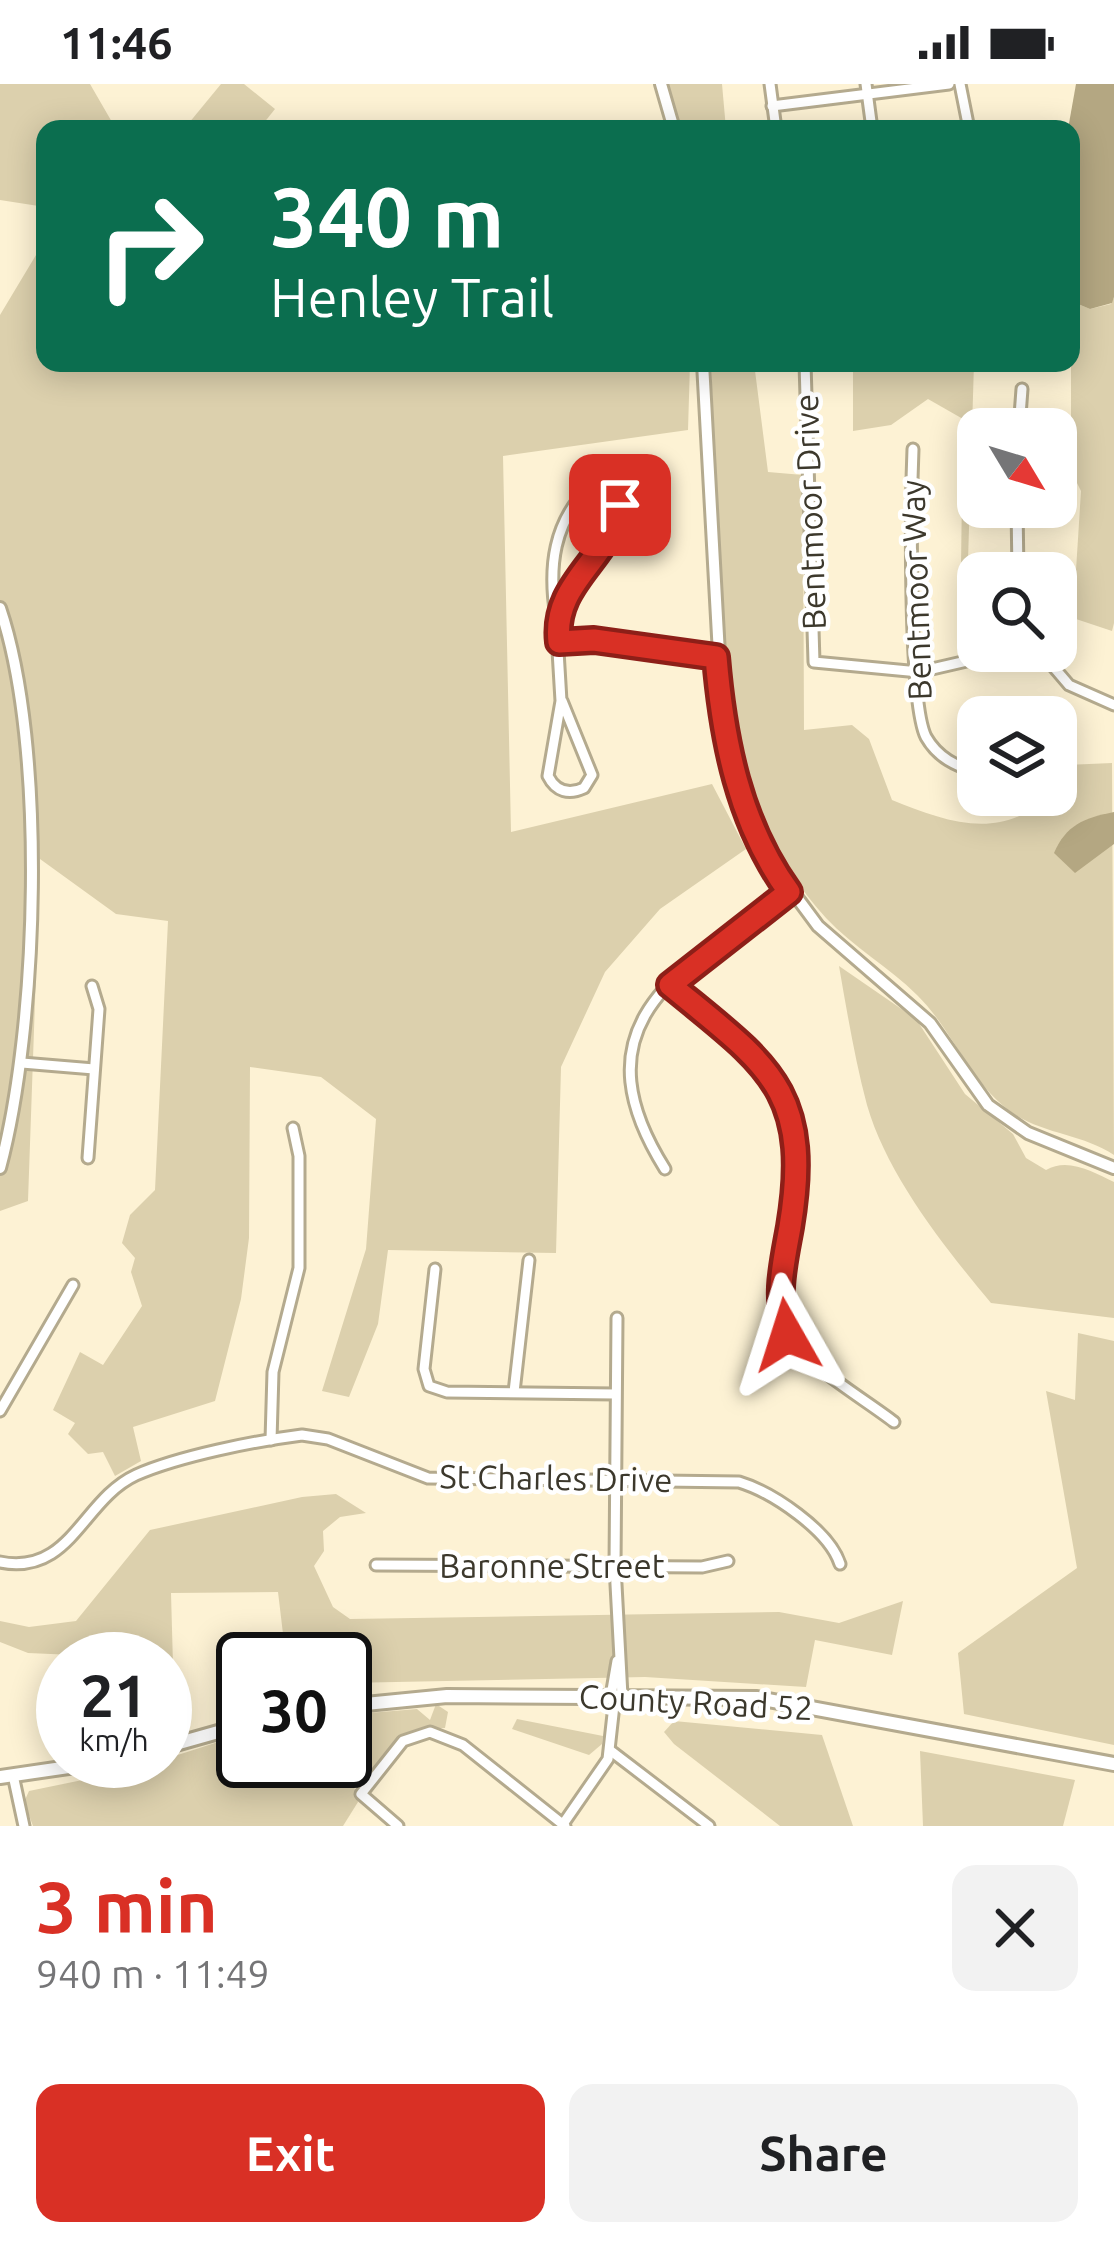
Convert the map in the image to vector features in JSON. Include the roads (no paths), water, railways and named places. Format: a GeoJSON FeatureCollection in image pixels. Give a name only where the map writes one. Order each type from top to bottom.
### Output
{"type":"FeatureCollection","features":[{"type":"Feature","properties":{"kind":"main road","name":"County Road 52"},"geometry":{"type":"LineString","coordinates":[[372,1703],[447,1696],[783,1701],[1114,1764]]}},
{"type":"Feature","properties":{"kind":"main road"},"geometry":{"type":"LineString","coordinates":[[6,1776],[36,1772]]}},
{"type":"Feature","properties":{"kind":"street"},"geometry":{"type":"LineString","coordinates":[[661,84],[671,120]]}},
{"type":"Feature","properties":{"kind":"street"},"geometry":{"type":"LineString","coordinates":[[770,84],[774,120]]}},
{"type":"Feature","properties":{"kind":"street"},"geometry":{"type":"LineString","coordinates":[[772,106],[867,89],[949,84]]}},
{"type":"Feature","properties":{"kind":"street"},"geometry":{"type":"LineString","coordinates":[[960,84],[966,120]]}},
{"type":"Feature","properties":{"kind":"street"},"geometry":{"type":"LineString","coordinates":[[867,89],[871,120]]}},
{"type":"Feature","properties":{"kind":"street"},"geometry":{"type":"LineString","coordinates":[[703,372],[723,727],[761,850],[789,892],[832,940],[922,1015],[970,1085],[1001,1116],[1039,1138],[1114,1168]]}},
{"type":"Feature","properties":{"kind":"street","name":"Bentmoor Drive"},"geometry":{"type":"LineString","coordinates":[[806,372],[814,662],[919,672]]}},
{"type":"Feature","properties":{"kind":"street"},"geometry":{"type":"LineString","coordinates":[[1021,408],[1022,389]]}},
{"type":"Feature","properties":{"kind":"street","name":"Bentmoor Way"},"geometry":{"type":"LineString","coordinates":[[913,449],[910,543],[924,734],[957,767]]}},
{"type":"Feature","properties":{"kind":"street"},"geometry":{"type":"LineString","coordinates":[[556,617],[570,587],[618,516],[620,498],[608,485],[591,485],[560,527],[554,553],[556,617],[561,701],[548,776],[556,788],[571,792],[584,788],[592,775],[562,701]]}},
{"type":"Feature","properties":{"kind":"street"},"geometry":{"type":"LineString","coordinates":[[0,608],[17,667],[26,754],[22,1063],[0,1168]]}},
{"type":"Feature","properties":{"kind":"street"},"geometry":{"type":"LineString","coordinates":[[559,642],[594,640],[716,657]]}},
{"type":"Feature","properties":{"kind":"street"},"geometry":{"type":"LineString","coordinates":[[919,672],[957,663]]}},
{"type":"Feature","properties":{"kind":"street"},"geometry":{"type":"LineString","coordinates":[[1058,672],[1069,685],[1114,705]]}},
{"type":"Feature","properties":{"kind":"street"},"geometry":{"type":"LineString","coordinates":[[665,1169],[638,1120],[627,1061],[641,1019],[670,985],[789,892]]}},
{"type":"Feature","properties":{"kind":"street"},"geometry":{"type":"LineString","coordinates":[[670,985],[760,1060],[791,1116],[798,1171],[778,1296],[787,1335],[893,1422]]}},
{"type":"Feature","properties":{"kind":"street"},"geometry":{"type":"LineString","coordinates":[[88,1158],[99,1009],[92,986]]}},
{"type":"Feature","properties":{"kind":"street"},"geometry":{"type":"LineString","coordinates":[[22,1063],[94,1069]]}},
{"type":"Feature","properties":{"kind":"street"},"geometry":{"type":"LineString","coordinates":[[271,1441],[273,1372],[299,1268],[299,1156],[293,1128]]}},
{"type":"Feature","properties":{"kind":"street"},"geometry":{"type":"LineString","coordinates":[[514,1392],[529,1260]]}},
{"type":"Feature","properties":{"kind":"street"},"geometry":{"type":"LineString","coordinates":[[436,1269],[424,1369],[427,1384],[447,1392],[615,1394]]}},
{"type":"Feature","properties":{"kind":"street"},"geometry":{"type":"LineString","coordinates":[[0,1412],[73,1285]]}},
{"type":"Feature","properties":{"kind":"street"},"geometry":{"type":"LineString","coordinates":[[398,1826],[361,1794],[403,1741],[430,1732],[463,1745],[564,1825],[596,1783],[611,1751],[617,1661],[617,1318]]}},
{"type":"Feature","properties":{"kind":"street","name":"St Charles Drive"},"geometry":{"type":"LineString","coordinates":[[0,1562],[24,1564],[50,1557],[136,1475],[302,1435],[328,1438],[428,1478],[725,1480],[754,1487],[830,1545],[840,1564]]}},
{"type":"Feature","properties":{"kind":"street","name":"Baronne Street"},"geometry":{"type":"LineString","coordinates":[[376,1565],[702,1567],[728,1561]]}},
{"type":"Feature","properties":{"kind":"street"},"geometry":{"type":"LineString","coordinates":[[611,1751],[709,1826]]}},
{"type":"Feature","properties":{"kind":"street"},"geometry":{"type":"LineString","coordinates":[[6,1776],[24,1826]]}}]}
